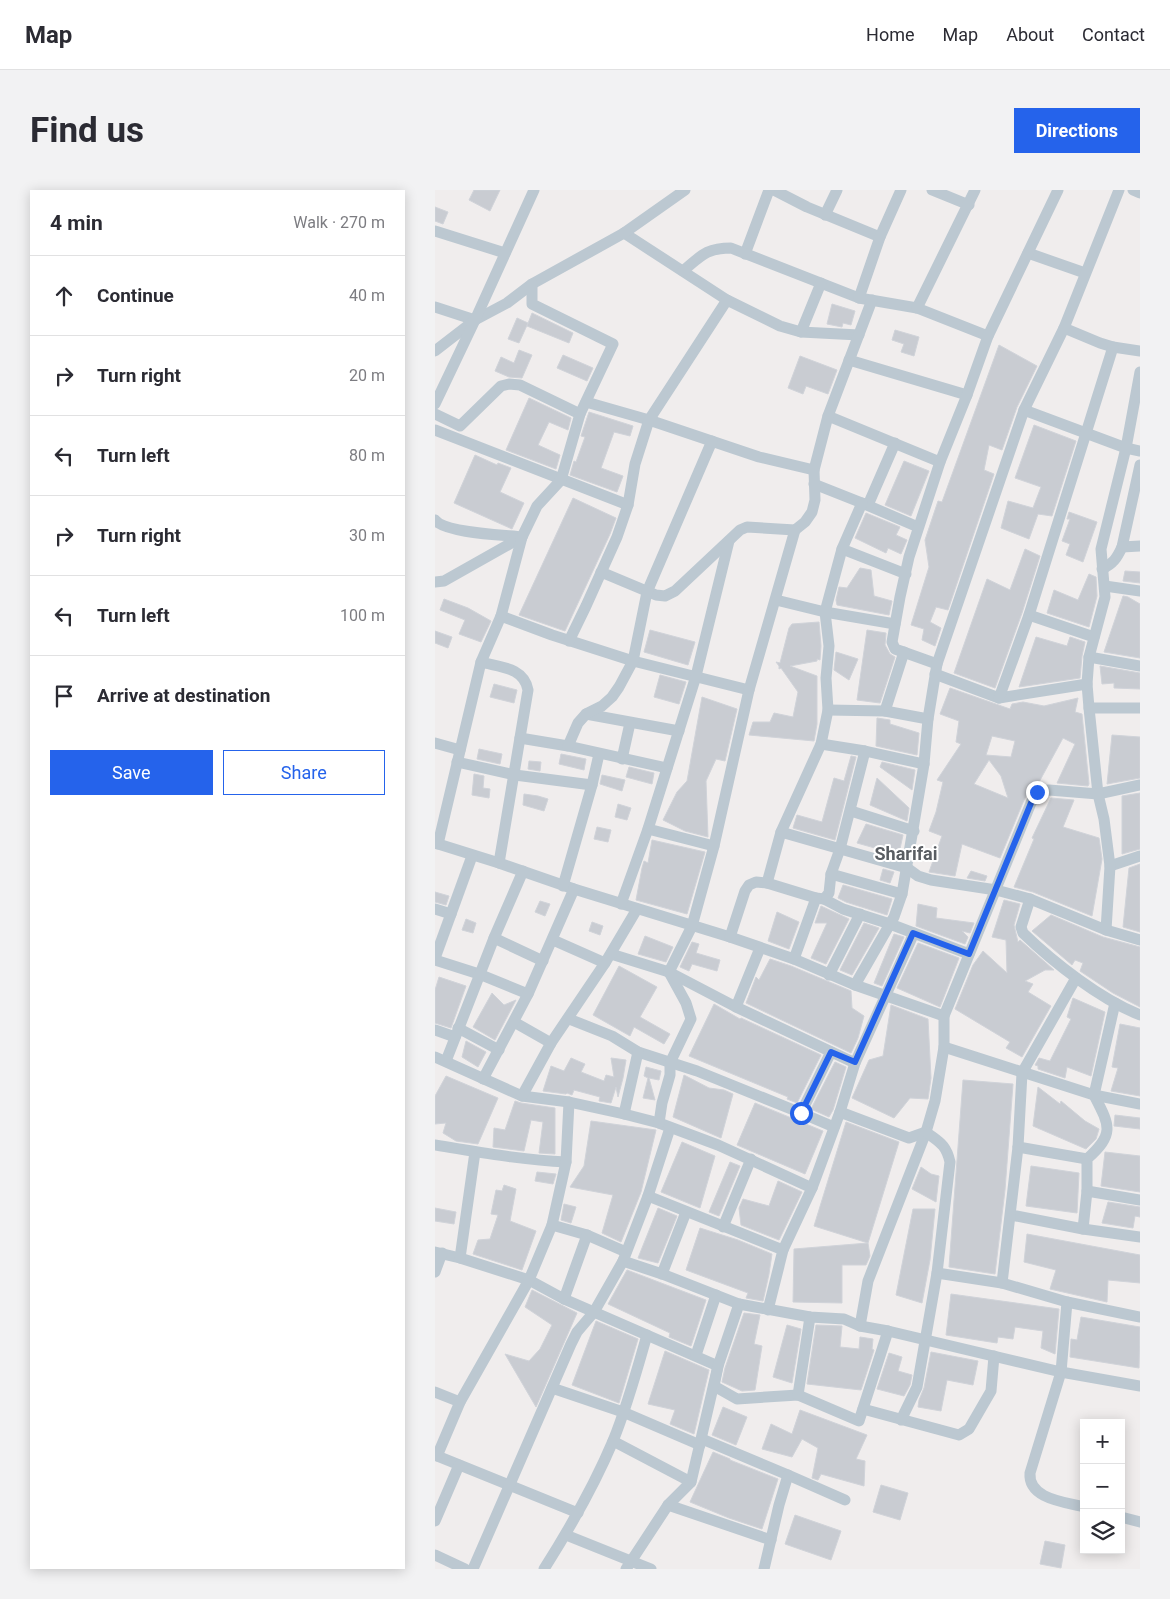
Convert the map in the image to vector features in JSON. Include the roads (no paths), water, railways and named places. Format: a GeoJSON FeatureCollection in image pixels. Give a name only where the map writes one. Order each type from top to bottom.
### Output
{"type":"FeatureCollection","features":[{"type":"Feature","properties":{"kind":"street"},"geometry":{"type":"LineString","coordinates":[[435,404],[534,190]]}},
{"type":"Feature","properties":{"kind":"street"},"geometry":{"type":"LineString","coordinates":[[435,351],[475,320],[507,302],[532,284],[623,233],[685,190]]}},
{"type":"Feature","properties":{"kind":"street"},"geometry":{"type":"LineString","coordinates":[[745,254],[769,190]]}},
{"type":"Feature","properties":{"kind":"street"},"geometry":{"type":"LineString","coordinates":[[774,190],[807,207],[879,237]]}},
{"type":"Feature","properties":{"kind":"street"},"geometry":{"type":"LineString","coordinates":[[825,215],[837,190]]}},
{"type":"Feature","properties":{"kind":"street"},"geometry":{"type":"LineString","coordinates":[[859,298],[879,237],[901,190]]}},
{"type":"Feature","properties":{"kind":"street"},"geometry":{"type":"LineString","coordinates":[[932,190],[969,205]]}},
{"type":"Feature","properties":{"kind":"street"},"geometry":{"type":"LineString","coordinates":[[917,308],[975,190]]}},
{"type":"Feature","properties":{"kind":"street"},"geometry":{"type":"LineString","coordinates":[[1058,190],[987,336],[967,395],[940,462],[918,527],[892,642],[895,649],[999,698],[1087,684]]}},
{"type":"Feature","properties":{"kind":"street"},"geometry":{"type":"LineString","coordinates":[[855,985],[890,924],[902,894],[925,764],[936,669],[1024,410],[1064,328],[1119,190]]}},
{"type":"Feature","properties":{"kind":"street"},"geometry":{"type":"LineString","coordinates":[[1133,190],[1140,193]]}},
{"type":"Feature","properties":{"kind":"street"},"geometry":{"type":"LineString","coordinates":[[435,231],[505,253]]}},
{"type":"Feature","properties":{"kind":"street"},"geometry":{"type":"LineString","coordinates":[[623,233],[727,300],[780,326],[801,332],[859,336]]}},
{"type":"Feature","properties":{"kind":"street"},"geometry":{"type":"LineString","coordinates":[[683,271],[705,252],[717,248],[731,248],[859,298],[917,308],[987,336]]}},
{"type":"Feature","properties":{"kind":"street"},"geometry":{"type":"LineString","coordinates":[[1028,253],[1085,273]]}},
{"type":"Feature","properties":{"kind":"street"},"geometry":{"type":"LineString","coordinates":[[801,332],[821,283]]}},
{"type":"Feature","properties":{"kind":"street"},"geometry":{"type":"LineString","coordinates":[[532,284],[532,304],[613,344],[579,414],[561,480],[537,506],[522,537],[501,616],[481,662],[437,844],[499,863],[563,886],[730,937],[794,959],[855,985],[944,1016]]}},
{"type":"Feature","properties":{"kind":"street"},"geometry":{"type":"LineString","coordinates":[[569,641],[617,537],[627,505],[635,464],[649,420],[727,300]]}},
{"type":"Feature","properties":{"kind":"street"},"geometry":{"type":"LineString","coordinates":[[669,972],[692,926],[714,846],[749,690],[795,530],[805,522],[812,512],[815,500],[814,470],[827,416],[872,300]]}},
{"type":"Feature","properties":{"kind":"street"},"geometry":{"type":"LineString","coordinates":[[435,307],[475,320]]}},
{"type":"Feature","properties":{"kind":"street"},"geometry":{"type":"LineString","coordinates":[[1064,328],[1113,347],[1140,351]]}},
{"type":"Feature","properties":{"kind":"street"},"geometry":{"type":"LineString","coordinates":[[999,698],[1029,615],[1113,347]]}},
{"type":"Feature","properties":{"kind":"street"},"geometry":{"type":"LineString","coordinates":[[849,360],[967,395]]}},
{"type":"Feature","properties":{"kind":"street"},"geometry":{"type":"LineString","coordinates":[[1106,930],[1110,866],[1104,819],[1098,794],[1087,684],[1089,658],[1105,597],[1101,549],[1126,448],[1140,372]]}},
{"type":"Feature","properties":{"kind":"street"},"geometry":{"type":"LineString","coordinates":[[435,414],[461,426],[501,386],[509,384],[520,385],[579,414]]}},
{"type":"Feature","properties":{"kind":"street"},"geometry":{"type":"LineString","coordinates":[[586,402],[649,420],[759,457],[814,470]]}},
{"type":"Feature","properties":{"kind":"street"},"geometry":{"type":"LineString","coordinates":[[1024,410],[1126,448],[1140,451]]}},
{"type":"Feature","properties":{"kind":"street"},"geometry":{"type":"LineString","coordinates":[[827,416],[940,462]]}},
{"type":"Feature","properties":{"kind":"street"},"geometry":{"type":"LineString","coordinates":[[435,430],[627,505]]}},
{"type":"Feature","properties":{"kind":"street"},"geometry":{"type":"LineString","coordinates":[[568,746],[578,723],[586,714],[601,706],[612,697],[633,661],[647,592],[713,441]]}},
{"type":"Feature","properties":{"kind":"street"},"geometry":{"type":"LineString","coordinates":[[767,883],[781,832],[821,744],[828,710],[826,678],[829,646],[825,612],[841,549],[895,443]]}},
{"type":"Feature","properties":{"kind":"street"},"geometry":{"type":"LineString","coordinates":[[1102,569],[1115,561],[1121,547],[1140,465]]}},
{"type":"Feature","properties":{"kind":"street"},"geometry":{"type":"LineString","coordinates":[[814,484],[918,527]]}},
{"type":"Feature","properties":{"kind":"street"},"geometry":{"type":"LineString","coordinates":[[435,520],[437,524],[455,530],[522,537]]}},
{"type":"Feature","properties":{"kind":"street"},"geometry":{"type":"LineString","coordinates":[[601,572],[647,592],[665,596],[675,591],[740,530],[747,527],[795,530]]}},
{"type":"Feature","properties":{"kind":"street"},"geometry":{"type":"LineString","coordinates":[[435,582],[445,580],[522,537]]}},
{"type":"Feature","properties":{"kind":"street"},"geometry":{"type":"LineString","coordinates":[[621,904],[648,830],[696,676],[729,540]]}},
{"type":"Feature","properties":{"kind":"street"},"geometry":{"type":"LineString","coordinates":[[1121,547],[1140,546]]}},
{"type":"Feature","properties":{"kind":"street"},"geometry":{"type":"LineString","coordinates":[[841,549],[906,574]]}},
{"type":"Feature","properties":{"kind":"street"},"geometry":{"type":"LineString","coordinates":[[1105,586],[1140,592]]}},
{"type":"Feature","properties":{"kind":"street"},"geometry":{"type":"LineString","coordinates":[[775,600],[825,612],[895,624]]}},
{"type":"Feature","properties":{"kind":"street"},"geometry":{"type":"LineString","coordinates":[[1029,615],[1094,638]]}},
{"type":"Feature","properties":{"kind":"street"},"geometry":{"type":"LineString","coordinates":[[501,616],[569,641],[633,661],[749,690]]}},
{"type":"Feature","properties":{"kind":"street"},"geometry":{"type":"LineString","coordinates":[[885,711],[904,652]]}},
{"type":"Feature","properties":{"kind":"street"},"geometry":{"type":"LineString","coordinates":[[1089,658],[1140,666]]}},
{"type":"Feature","properties":{"kind":"street"},"geometry":{"type":"LineString","coordinates":[[481,662],[508,668],[521,674],[527,682],[529,690],[499,863]]}},
{"type":"Feature","properties":{"kind":"street"},"geometry":{"type":"LineString","coordinates":[[1089,708],[1140,708]]}},
{"type":"Feature","properties":{"kind":"street"},"geometry":{"type":"LineString","coordinates":[[828,710],[885,711],[929,719]]}},
{"type":"Feature","properties":{"kind":"street"},"geometry":{"type":"LineString","coordinates":[[586,714],[679,731]]}},
{"type":"Feature","properties":{"kind":"street"},"geometry":{"type":"LineString","coordinates":[[621,758],[630,723]]}},
{"type":"Feature","properties":{"kind":"street"},"geometry":{"type":"LineString","coordinates":[[520,738],[568,746],[667,768]]}},
{"type":"Feature","properties":{"kind":"street"},"geometry":{"type":"LineString","coordinates":[[435,743],[458,756],[515,775],[592,785]]}},
{"type":"Feature","properties":{"kind":"street"},"geometry":{"type":"LineString","coordinates":[[821,744],[925,764]]}},
{"type":"Feature","properties":{"kind":"street"},"geometry":{"type":"LineString","coordinates":[[794,959],[820,898],[829,894],[831,874],[841,849],[865,752]]}},
{"type":"Feature","properties":{"kind":"street"},"geometry":{"type":"LineString","coordinates":[[563,886],[599,754]]}},
{"type":"Feature","properties":{"kind":"street"},"geometry":{"type":"LineString","coordinates":[[860,1326],[868,1281],[926,1132],[935,1101],[944,1047],[944,1016],[1031,803],[1037,792],[1049,790],[1098,794],[1140,785]]}},
{"type":"Feature","properties":{"kind":"street"},"geometry":{"type":"LineString","coordinates":[[851,811],[914,830]]}},
{"type":"Feature","properties":{"kind":"street"},"geometry":{"type":"LineString","coordinates":[[648,830],[714,846]]}},
{"type":"Feature","properties":{"kind":"street"},"geometry":{"type":"LineString","coordinates":[[781,832],[907,868],[918,876],[931,880],[996,890],[1029,899],[1106,930],[1140,940]]}},
{"type":"Feature","properties":{"kind":"street"},"geometry":{"type":"LineString","coordinates":[[473,856],[435,959],[528,994]]}},
{"type":"Feature","properties":{"kind":"street"},"geometry":{"type":"LineString","coordinates":[[1110,866],[1140,856]]}},
{"type":"Feature","properties":{"kind":"street"},"geometry":{"type":"LineString","coordinates":[[523,871],[479,974],[457,1033],[440,1059],[522,1096],[569,1102],[665,1125],[751,1159],[812,1188]]}},
{"type":"Feature","properties":{"kind":"street"},"geometry":{"type":"LineString","coordinates":[[831,874],[902,894]]}},
{"type":"Feature","properties":{"kind":"street"},"geometry":{"type":"LineString","coordinates":[[730,937],[745,891],[749,885],[756,882],[767,883],[820,898],[843,910],[890,924],[969,954]]}},
{"type":"Feature","properties":{"kind":"street"},"geometry":{"type":"LineString","coordinates":[[483,1079],[528,994],[574,889]]}},
{"type":"Feature","properties":{"kind":"street"},"geometry":{"type":"LineString","coordinates":[[1029,899],[1021,927],[1023,933],[1076,978],[1115,1003],[1140,1015]]}},
{"type":"Feature","properties":{"kind":"street"},"geometry":{"type":"LineString","coordinates":[[435,909],[451,914]]}},
{"type":"Feature","properties":{"kind":"street"},"geometry":{"type":"LineString","coordinates":[[522,1096],[551,1043],[569,1019],[637,909]]}},
{"type":"Feature","properties":{"kind":"street"},"geometry":{"type":"LineString","coordinates":[[829,975],[860,914]]}},
{"type":"Feature","properties":{"kind":"street"},"geometry":{"type":"LineString","coordinates":[[768,1310],[783,1250],[812,1188],[841,1112],[855,1062],[913,933]]}},
{"type":"Feature","properties":{"kind":"street"},"geometry":{"type":"LineString","coordinates":[[494,938],[543,961]]}},
{"type":"Feature","properties":{"kind":"street"},"geometry":{"type":"LineString","coordinates":[[553,940],[608,958],[669,972],[736,1007],[855,1062]]}},
{"type":"Feature","properties":{"kind":"street"},"geometry":{"type":"LineString","coordinates":[[736,1007],[761,948]]}},
{"type":"Feature","properties":{"kind":"street"},"geometry":{"type":"LineString","coordinates":[[473,1569],[571,1344],[577,1332],[594,1312],[625,1256],[648,1196],[665,1125],[662,1103],[670,1075],[670,1062],[691,1019],[686,1004],[669,972]]}},
{"type":"Feature","properties":{"kind":"street"},"geometry":{"type":"LineString","coordinates":[[1002,1283],[1011,1215],[1022,1073],[1076,978]]}},
{"type":"Feature","properties":{"kind":"street"},"geometry":{"type":"LineString","coordinates":[[1083,1229],[1087,1191],[1087,1159],[1098,1149],[1106,1136],[1108,1126],[1094,1095],[1115,1003]]}},
{"type":"Feature","properties":{"kind":"street"},"geometry":{"type":"LineString","coordinates":[[569,1019],[612,1036],[638,1052],[697,1071],[834,1127]]}},
{"type":"Feature","properties":{"kind":"street"},"geometry":{"type":"LineString","coordinates":[[514,1022],[551,1043]]}},
{"type":"Feature","properties":{"kind":"street"},"geometry":{"type":"LineString","coordinates":[[435,1030],[457,1033],[499,1050]]}},
{"type":"Feature","properties":{"kind":"street"},"geometry":{"type":"LineString","coordinates":[[944,1047],[1094,1095],[1140,1104]]}},
{"type":"Feature","properties":{"kind":"street"},"geometry":{"type":"LineString","coordinates":[[624,1114],[638,1052]]}},
{"type":"Feature","properties":{"kind":"street"},"geometry":{"type":"LineString","coordinates":[[801,1113],[831,1052]]}},
{"type":"Feature","properties":{"kind":"street"},"geometry":{"type":"LineString","coordinates":[[569,1102],[566,1162],[552,1225],[529,1280],[460,1402],[440,1433],[436,1456],[578,1513]]}},
{"type":"Feature","properties":{"kind":"street"},"geometry":{"type":"LineString","coordinates":[[841,1112],[909,1138],[926,1132]]}},
{"type":"Feature","properties":{"kind":"street"},"geometry":{"type":"LineString","coordinates":[[901,1420],[917,1387],[937,1272],[950,1162],[944,1145],[926,1132]]}},
{"type":"Feature","properties":{"kind":"street"},"geometry":{"type":"LineString","coordinates":[[435,1144],[525,1160],[566,1162]]}},
{"type":"Feature","properties":{"kind":"street"},"geometry":{"type":"LineString","coordinates":[[1017,1147],[1087,1159]]}},
{"type":"Feature","properties":{"kind":"street"},"geometry":{"type":"LineString","coordinates":[[460,1258],[475,1152]]}},
{"type":"Feature","properties":{"kind":"street"},"geometry":{"type":"LineString","coordinates":[[723,1227],[751,1159]]}},
{"type":"Feature","properties":{"kind":"street"},"geometry":{"type":"LineString","coordinates":[[1087,1191],[1140,1200]]}},
{"type":"Feature","properties":{"kind":"street"},"geometry":{"type":"LineString","coordinates":[[648,1196],[783,1250]]}},
{"type":"Feature","properties":{"kind":"street"},"geometry":{"type":"LineString","coordinates":[[661,1274],[686,1212]]}},
{"type":"Feature","properties":{"kind":"street"},"geometry":{"type":"LineString","coordinates":[[1011,1215],[1083,1229],[1140,1237]]}},
{"type":"Feature","properties":{"kind":"street"},"geometry":{"type":"LineString","coordinates":[[552,1225],[587,1235],[661,1274],[739,1304],[810,1317],[844,1319],[860,1326],[888,1330],[1061,1372],[1140,1386]]}},
{"type":"Feature","properties":{"kind":"street"},"geometry":{"type":"LineString","coordinates":[[564,1299],[587,1235]]}},
{"type":"Feature","properties":{"kind":"street"},"geometry":{"type":"LineString","coordinates":[[435,1272],[438,1253],[529,1280],[564,1299],[718,1366]]}},
{"type":"Feature","properties":{"kind":"street"},"geometry":{"type":"LineString","coordinates":[[937,1272],[1002,1283],[1067,1302],[1140,1317]]}},
{"type":"Feature","properties":{"kind":"street"},"geometry":{"type":"LineString","coordinates":[[696,1355],[716,1294]]}},
{"type":"Feature","properties":{"kind":"street"},"geometry":{"type":"LineString","coordinates":[[1067,1302],[1061,1372],[1030,1473],[1030,1479],[1036,1491],[1047,1497],[1080,1506]]}},
{"type":"Feature","properties":{"kind":"street"},"geometry":{"type":"LineString","coordinates":[[739,1304],[713,1386],[737,1399],[798,1395],[859,1421],[888,1330]]}},
{"type":"Feature","properties":{"kind":"street"},"geometry":{"type":"LineString","coordinates":[[798,1395],[810,1317]]}},
{"type":"Feature","properties":{"kind":"street"},"geometry":{"type":"LineString","coordinates":[[544,1569],[578,1513],[613,1441],[647,1335]]}},
{"type":"Feature","properties":{"kind":"street"},"geometry":{"type":"LineString","coordinates":[[863,1409],[959,1434],[965,1432],[969,1429],[991,1391],[993,1356]]}},
{"type":"Feature","properties":{"kind":"street"},"geometry":{"type":"LineString","coordinates":[[629,1565],[668,1505],[691,1482],[718,1366]]}},
{"type":"Feature","properties":{"kind":"street"},"geometry":{"type":"LineString","coordinates":[[552,1388],[623,1412],[788,1475],[845,1500]]}},
{"type":"Feature","properties":{"kind":"street"},"geometry":{"type":"LineString","coordinates":[[435,1392],[460,1402]]}},
{"type":"Feature","properties":{"kind":"street"},"geometry":{"type":"LineString","coordinates":[[613,1441],[691,1482]]}},
{"type":"Feature","properties":{"kind":"street"},"geometry":{"type":"LineString","coordinates":[[435,1521],[459,1465]]}},
{"type":"Feature","properties":{"kind":"street"},"geometry":{"type":"LineString","coordinates":[[764,1569],[788,1475]]}},
{"type":"Feature","properties":{"kind":"street"},"geometry":{"type":"LineString","coordinates":[[668,1505],[771,1540]]}},
{"type":"Feature","properties":{"kind":"street"},"geometry":{"type":"LineString","coordinates":[[1125,1518],[1140,1522]]}},
{"type":"Feature","properties":{"kind":"street"},"geometry":{"type":"LineString","coordinates":[[566,1535],[629,1565],[651,1569]]}},
{"type":"Feature","properties":{"kind":"street"},"geometry":{"type":"LineString","coordinates":[[435,1555],[465,1569]]}},
{"type":"Feature","properties":{"kind":"district","name":"Sharifai"},"geometry":{"type":"Point","coordinates":[906,853]}}]}
